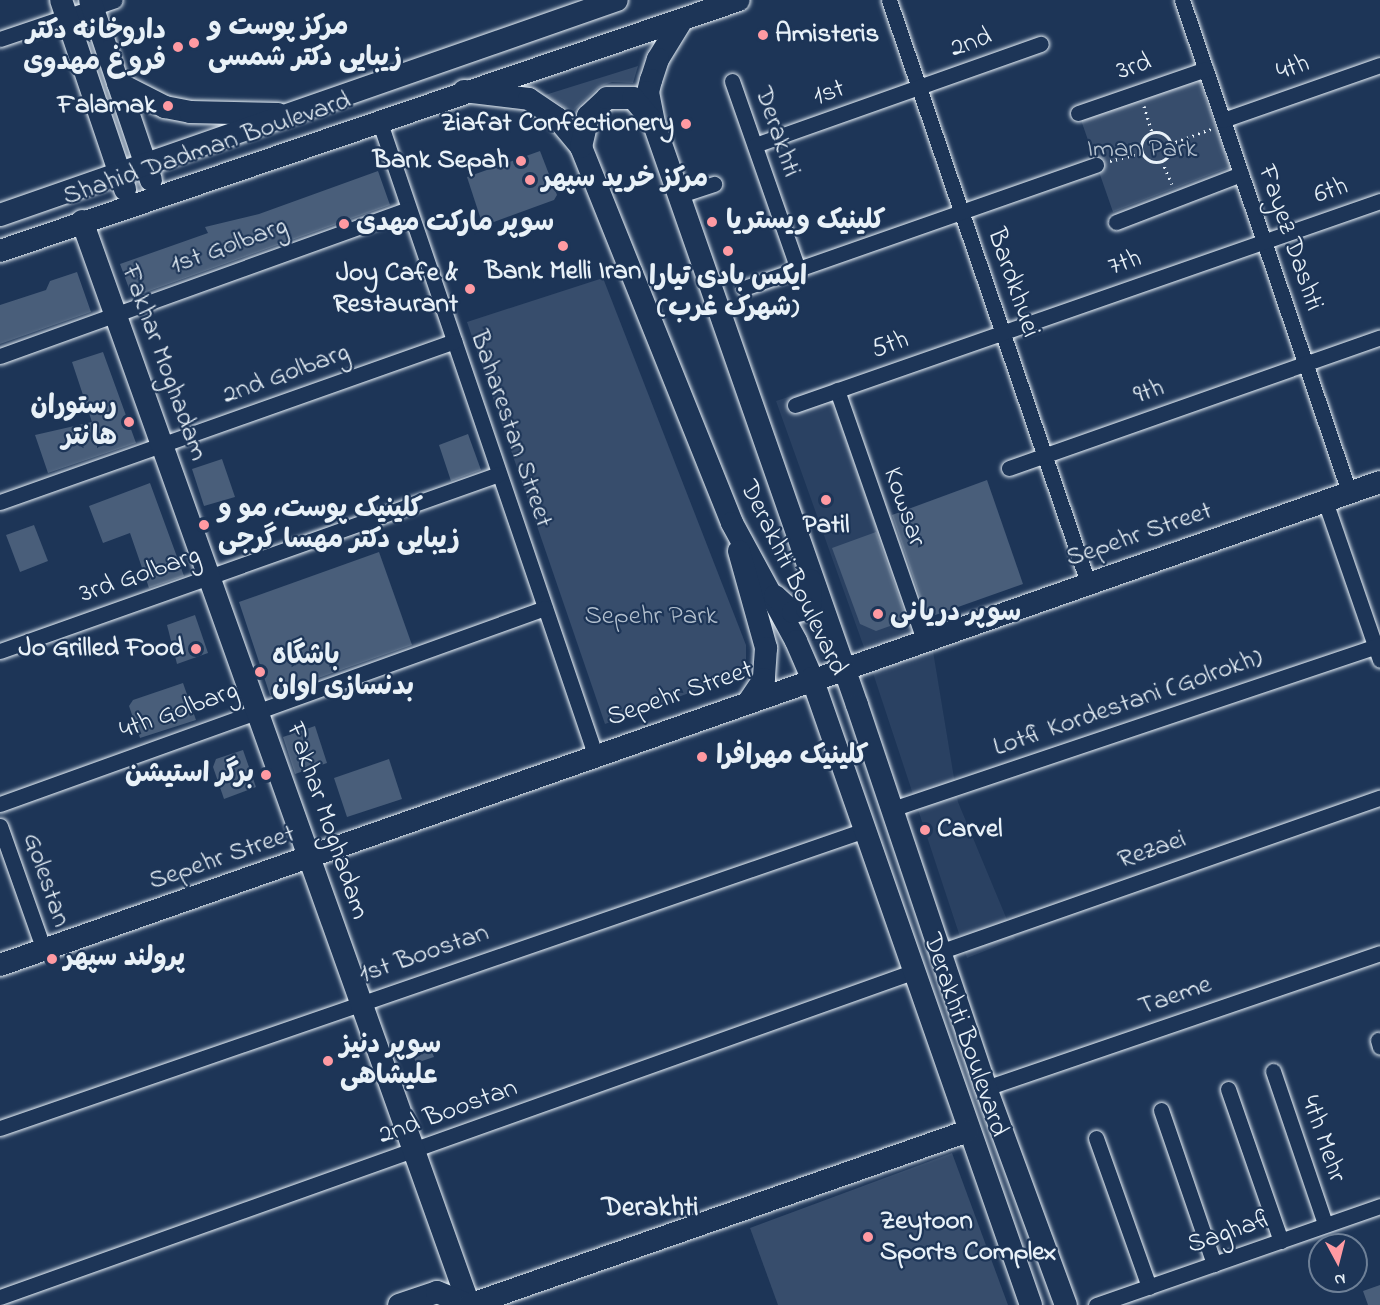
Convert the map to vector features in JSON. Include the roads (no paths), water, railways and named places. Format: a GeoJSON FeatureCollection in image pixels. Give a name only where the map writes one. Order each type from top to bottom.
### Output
{"type":"FeatureCollection","features":[{"type":"Feature","properties":{"kind":"main road","name":"Shahid Dadman Boulevard"},"geometry":{"type":"LineString","coordinates":[[0,215],[121,176],[617,0]]}},
{"type":"Feature","properties":{"kind":"main road","name":"Shahid Dadman Boulevard"},"geometry":{"type":"LineString","coordinates":[[0,250],[130,204],[739,0]]}},
{"type":"Feature","properties":{"kind":"main road"},"geometry":{"type":"LineString","coordinates":[[91,4],[157,196]]}},
{"type":"Feature","properties":{"kind":"main road"},"geometry":{"type":"LineString","coordinates":[[64,8],[130,204]]}},
{"type":"Feature","properties":{"kind":"main road","name":"Derakhti Boulevard"},"geometry":{"type":"LineString","coordinates":[[682,20],[658,60],[651,80],[648,92],[654,124],[942,951],[987,1088],[1066,1305]]}},
{"type":"Feature","properties":{"kind":"main road"},"geometry":{"type":"LineString","coordinates":[[118,82],[165,107],[182,110],[293,115]]}},
{"type":"Feature","properties":{"kind":"main road","name":"Derakhti Boulevard"},"geometry":{"type":"LineString","coordinates":[[464,92],[529,99],[557,118],[581,147],[732,524],[770,591],[812,678],[912,972],[1031,1305]]}},
{"type":"Feature","properties":{"kind":"main road"},"geometry":{"type":"LineString","coordinates":[[581,147],[588,116],[607,99],[633,98],[654,124]]}},
{"type":"Feature","properties":{"kind":"main road","name":"Fakhar Moghadam"},"geometry":{"type":"LineString","coordinates":[[82,221],[164,445],[469,1305]]}},
{"type":"Feature","properties":{"kind":"main road","name":"Sepehr Street"},"geometry":{"type":"LineString","coordinates":[[0,965],[310,858],[749,700],[1380,482]]}},
{"type":"Feature","properties":{"kind":"main road"},"geometry":{"type":"LineString","coordinates":[[732,524],[766,648],[765,679],[749,700]]}},
{"type":"Feature","properties":{"kind":"main road"},"geometry":{"type":"LineString","coordinates":[[770,591],[793,612],[807,609],[812,593],[808,566]]}},
{"type":"Feature","properties":{"kind":"main road"},"geometry":{"type":"LineString","coordinates":[[843,764],[873,753]]}},
{"type":"Feature","properties":{"kind":"main road"},"geometry":{"type":"LineString","coordinates":[[399,1305],[437,1292],[469,1305],[968,1131]]}},
{"type":"Feature","properties":{"kind":"street"},"geometry":{"type":"LineString","coordinates":[[0,39],[64,8],[115,0]]}},
{"type":"Feature","properties":{"kind":"street","name":"Bardkhuei"},"geometry":{"type":"LineString","coordinates":[[889,0],[1088,583]]}},
{"type":"Feature","properties":{"kind":"street","name":"Fayez Dashti"},"geometry":{"type":"LineString","coordinates":[[1182,0],[1206,69],[1219,123],[1241,174],[1349,492]]}},
{"type":"Feature","properties":{"kind":"street","name":"2nd"},"geometry":{"type":"LineString","coordinates":[[919,90],[1041,44]]}},
{"type":"Feature","properties":{"kind":"street","name":"4th"},"geometry":{"type":"LineString","coordinates":[[1219,123],[1380,64]]}},
{"type":"Feature","properties":{"kind":"street","name":"3rd"},"geometry":{"type":"LineString","coordinates":[[1078,113],[1206,69]]}},
{"type":"Feature","properties":{"kind":"street","name":"Derakhti"},"geometry":{"type":"LineString","coordinates":[[732,81],[798,269]]}},
{"type":"Feature","properties":{"kind":"street","name":"1st"},"geometry":{"type":"LineString","coordinates":[[755,145],[919,90]]}},
{"type":"Feature","properties":{"kind":"street","name":"Baharestan Street"},"geometry":{"type":"LineString","coordinates":[[379,120],[595,754]]}},
{"type":"Feature","properties":{"kind":"street"},"geometry":{"type":"LineString","coordinates":[[744,288],[1096,165]]}},
{"type":"Feature","properties":{"kind":"street"},"geometry":{"type":"LineString","coordinates":[[1116,222],[1241,174]]}},
{"type":"Feature","properties":{"kind":"street"},"geometry":{"type":"LineString","coordinates":[[680,195],[714,184]]}},
{"type":"Feature","properties":{"kind":"street","name":"6th"},"geometry":{"type":"LineString","coordinates":[[1264,241],[1380,201]]}},
{"type":"Feature","properties":{"kind":"street","name":"1st Golbarg"},"geometry":{"type":"LineString","coordinates":[[0,356],[408,209]]}},
{"type":"Feature","properties":{"kind":"street","name":"7th"},"geometry":{"type":"LineString","coordinates":[[1003,333],[1264,241]]}},
{"type":"Feature","properties":{"kind":"street","name":"5th"},"geometry":{"type":"LineString","coordinates":[[795,405],[1003,333]]}},
{"type":"Feature","properties":{"kind":"street","name":"9th"},"geometry":{"type":"LineString","coordinates":[[1009,468],[1380,337]]}},
{"type":"Feature","properties":{"kind":"street","name":"2nd Golbarg"},"geometry":{"type":"LineString","coordinates":[[0,501],[164,445],[453,341]]}},
{"type":"Feature","properties":{"kind":"street","name":"Kowsar"},"geometry":{"type":"LineString","coordinates":[[837,390],[924,640]]}},
{"type":"Feature","properties":{"kind":"street","name":"3rd Golbarg"},"geometry":{"type":"LineString","coordinates":[[0,651],[499,474]]}},
{"type":"Feature","properties":{"kind":"street"},"geometry":{"type":"LineString","coordinates":[[1325,501],[1378,650]]}},
{"type":"Feature","properties":{"kind":"street","name":"4th Golbarg"},"geometry":{"type":"LineString","coordinates":[[0,804],[545,608]]}},
{"type":"Feature","properties":{"kind":"street","name":"Lotfi Kordestani (Golrokh)"},"geometry":{"type":"LineString","coordinates":[[892,809],[1378,650]]}},
{"type":"Feature","properties":{"kind":"street","name":"Rezaei"},"geometry":{"type":"LineString","coordinates":[[942,951],[1380,798]]}},
{"type":"Feature","properties":{"kind":"street","name":"Golestan"},"geometry":{"type":"LineString","coordinates":[[0,826],[44,950]]}},
{"type":"Feature","properties":{"kind":"street","name":"1st Boostan"},"geometry":{"type":"LineString","coordinates":[[0,1128],[865,830]]}},
{"type":"Feature","properties":{"kind":"street","name":"Taeme"},"geometry":{"type":"LineString","coordinates":[[987,1088],[1380,953]]}},
{"type":"Feature","properties":{"kind":"street","name":"2nd Boostan"},"geometry":{"type":"LineString","coordinates":[[0,1297],[912,972]]}},
{"type":"Feature","properties":{"kind":"street","name":"4th Mehr"},"geometry":{"type":"LineString","coordinates":[[1273,1071],[1325,1224]]}},
{"type":"Feature","properties":{"kind":"street"},"geometry":{"type":"LineString","coordinates":[[1228,1089],[1281,1241]]}},
{"type":"Feature","properties":{"kind":"street"},"geometry":{"type":"LineString","coordinates":[[1161,1110],[1214,1264]]}},
{"type":"Feature","properties":{"kind":"street"},"geometry":{"type":"LineString","coordinates":[[1096,1137],[1149,1287]]}},
{"type":"Feature","properties":{"kind":"street","name":"Saghafi"},"geometry":{"type":"LineString","coordinates":[[1096,1305],[1380,1206]]}},
{"type":"Feature","properties":{"kind":"place","name":"Amisteris"},"geometry":{"type":"Point","coordinates":[763,35]}},
{"type":"Feature","properties":{"kind":"place","name":"مرکز پوست و زیبایی دکتر شمسی"},"geometry":{"type":"Point","coordinates":[194,43]}},
{"type":"Feature","properties":{"kind":"place","name":"داروخانه دکتر فروغ مهدوی"},"geometry":{"type":"Point","coordinates":[178,47]}},
{"type":"Feature","properties":{"kind":"place","name":"Falamak"},"geometry":{"type":"Point","coordinates":[168,106]}},
{"type":"Feature","properties":{"kind":"place","name":"Ziafat Confectionery"},"geometry":{"type":"Point","coordinates":[686,124]}},
{"type":"Feature","properties":{"kind":"place","name":"Bank Sepah"},"geometry":{"type":"Point","coordinates":[521,161]}},
{"type":"Feature","properties":{"kind":"place","name":"مرکز خرید سپهر"},"geometry":{"type":"Point","coordinates":[530,180]}},
{"type":"Feature","properties":{"kind":"place","name":"کلینیک ویستریا"},"geometry":{"type":"Point","coordinates":[712,222]}},
{"type":"Feature","properties":{"kind":"place","name":"سوپر مارکت مهدی"},"geometry":{"type":"Point","coordinates":[344,224]}},
{"type":"Feature","properties":{"kind":"place","name":"Bank Melli Iran"},"geometry":{"type":"Point","coordinates":[563,246]}},
{"type":"Feature","properties":{"kind":"place","name":"ایکس بادی تیارا (شهرک غرب)"},"geometry":{"type":"Point","coordinates":[728,251]}},
{"type":"Feature","properties":{"kind":"place","name":"Joy Cafe & Restaurant"},"geometry":{"type":"Point","coordinates":[470,289]}},
{"type":"Feature","properties":{"kind":"place","name":"رستوران هانتر"},"geometry":{"type":"Point","coordinates":[129,422]}},
{"type":"Feature","properties":{"kind":"place","name":"Patil"},"geometry":{"type":"Point","coordinates":[826,500]}},
{"type":"Feature","properties":{"kind":"place","name":"کلینیک پوست، مو و زیبایی دکتر مهسا گرجی"},"geometry":{"type":"Point","coordinates":[204,525]}},
{"type":"Feature","properties":{"kind":"place","name":"سوپر دریانی"},"geometry":{"type":"Point","coordinates":[878,614]}},
{"type":"Feature","properties":{"kind":"place","name":"Jo Grilled Food"},"geometry":{"type":"Point","coordinates":[196,649]}},
{"type":"Feature","properties":{"kind":"place","name":"باشگاه بدنسازی اوان"},"geometry":{"type":"Point","coordinates":[260,672]}},
{"type":"Feature","properties":{"kind":"place","name":"کلینیک مهرافرا"},"geometry":{"type":"Point","coordinates":[702,757]}},
{"type":"Feature","properties":{"kind":"place","name":"برگر استیشن"},"geometry":{"type":"Point","coordinates":[266,775]}},
{"type":"Feature","properties":{"kind":"place","name":"Carvel"},"geometry":{"type":"Point","coordinates":[925,830]}},
{"type":"Feature","properties":{"kind":"place","name":"پرولند سپهر"},"geometry":{"type":"Point","coordinates":[52,959]}},
{"type":"Feature","properties":{"kind":"place","name":"سوپر دنيز عليشاهى"},"geometry":{"type":"Point","coordinates":[328,1061]}},
{"type":"Feature","properties":{"kind":"place","name":"Zeytoon Sports Complex"},"geometry":{"type":"Point","coordinates":[868,1237]}},
{"type":"Feature","properties":{"kind":"district","name":"Derakhti"},"geometry":{"type":"Point","coordinates":[650,1209]}},
{"type":"Feature","properties":{"kind":"park label","name":"Iman Park"},"geometry":{"type":"Point","coordinates":[1142,150]}},
{"type":"Feature","properties":{"kind":"park label","name":"Sepehr Park"},"geometry":{"type":"Point","coordinates":[651,617]}}]}
